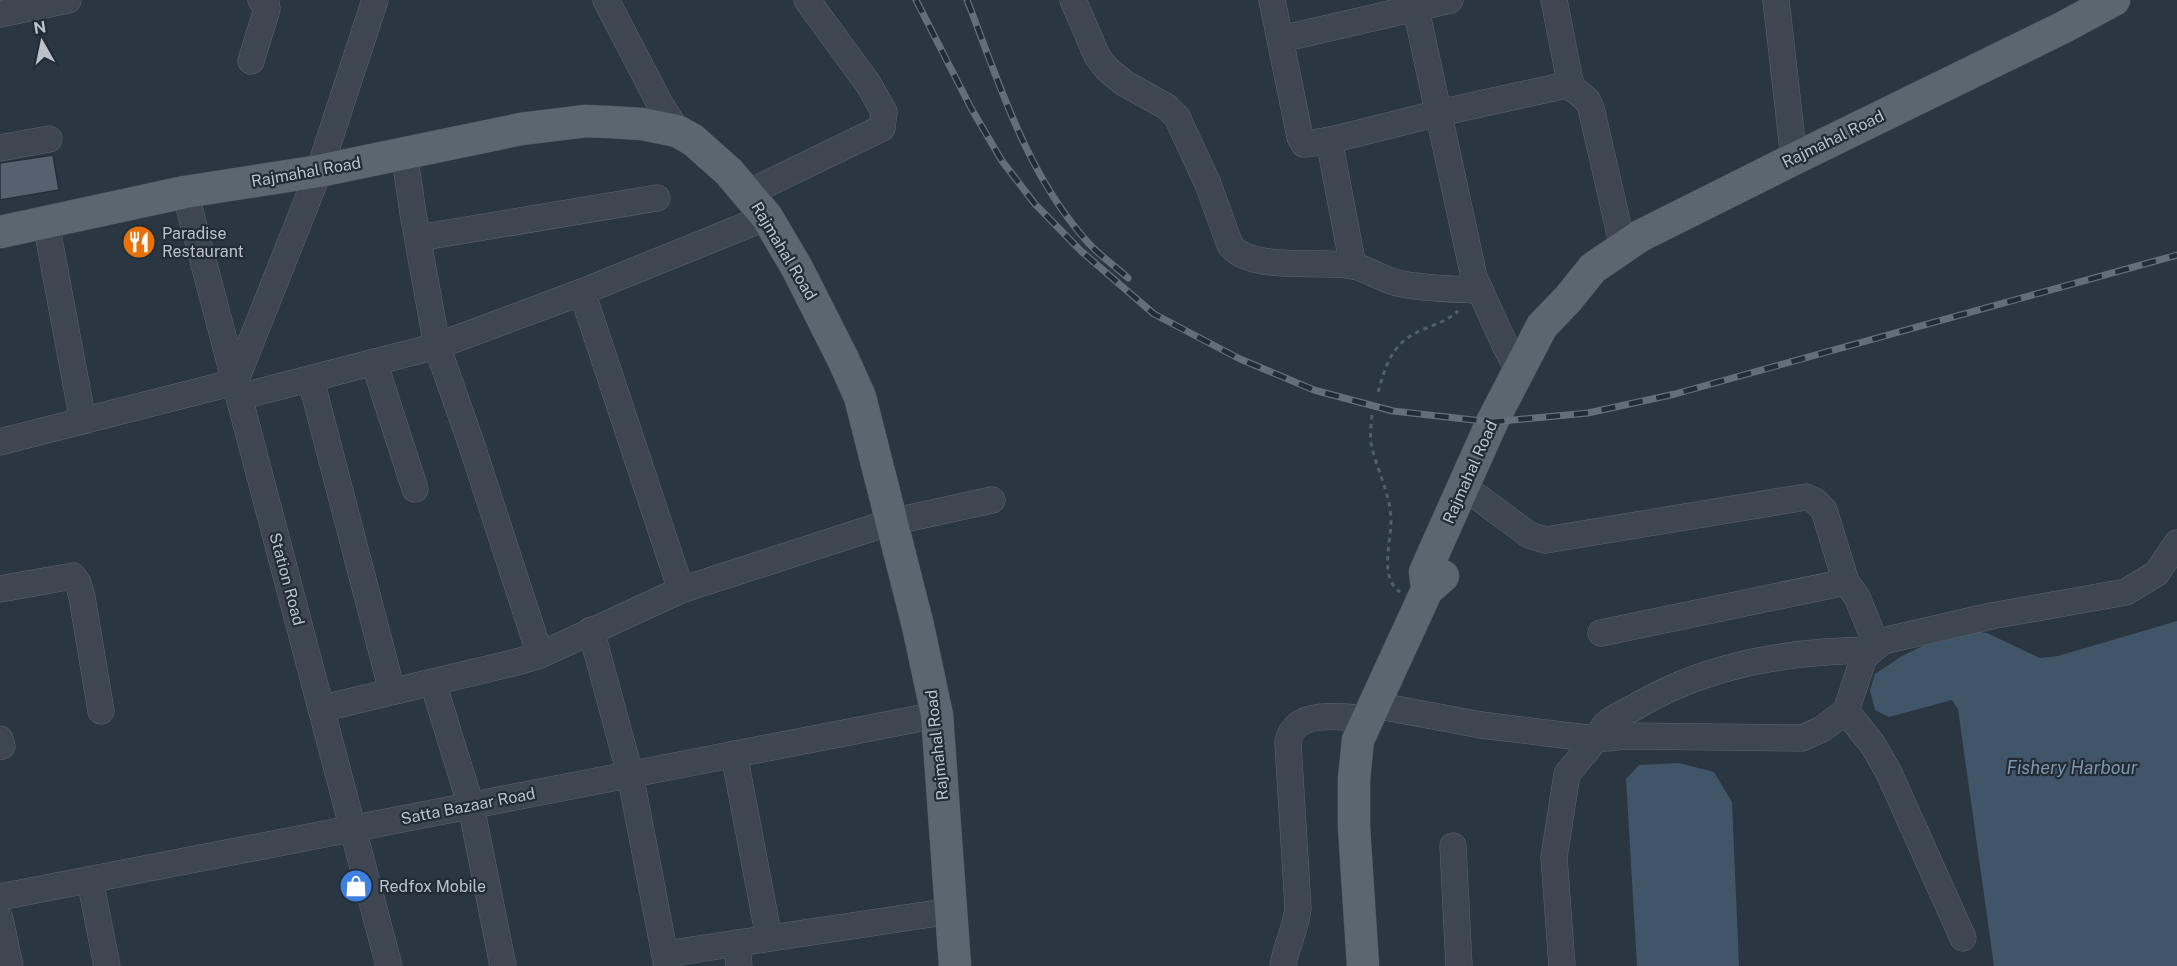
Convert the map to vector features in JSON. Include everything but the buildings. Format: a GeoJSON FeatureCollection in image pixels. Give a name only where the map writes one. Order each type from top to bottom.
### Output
{"type":"FeatureCollection","features":[{"type":"Feature","properties":{"kind":"main road","name":"Rajmahal Road"},"geometry":{"type":"LineString","coordinates":[[1418,608],[1425,572],[1491,422],[1542,326],[1593,268],[1640,236],[2114,0]]}},
{"type":"Feature","properties":{"kind":"main road","name":"Rajmahal Road"},"geometry":{"type":"LineString","coordinates":[[0,232],[185,192],[319,171],[521,129],[586,121],[642,124],[677,131],[693,140],[748,193],[767,218],[797,268],[861,397],[918,626],[937,715],[955,966]]}},
{"type":"Feature","properties":{"kind":"main road","name":"Rajmahal Road"},"geometry":{"type":"LineString","coordinates":[[1362,966],[1354,827],[1354,779],[1358,740],[1418,608],[1442,577],[1513,421],[1556,335],[1568,299]]}},
{"type":"Feature","properties":{"kind":"street"},"geometry":{"type":"LineString","coordinates":[[251,61],[267,9],[266,2],[261,0]]}},
{"type":"Feature","properties":{"kind":"street"},"geometry":{"type":"LineString","coordinates":[[237,390],[319,171],[375,0]]}},
{"type":"Feature","properties":{"kind":"street"},"geometry":{"type":"LineString","coordinates":[[606,0],[660,104],[677,131]]}},
{"type":"Feature","properties":{"kind":"street"},"geometry":{"type":"LineString","coordinates":[[748,193],[882,128],[884,112],[869,85],[807,0]]}},
{"type":"Feature","properties":{"kind":"street"},"geometry":{"type":"LineString","coordinates":[[1073,0],[1097,56],[1107,69],[1125,83],[1167,106],[1177,117],[1208,184],[1230,245],[1236,253],[1251,258],[1298,265],[1353,266],[1401,284],[1475,290]]}},
{"type":"Feature","properties":{"kind":"street"},"geometry":{"type":"LineString","coordinates":[[1272,0],[1300,137],[1304,144],[1571,84]]}},
{"type":"Feature","properties":{"kind":"street"},"geometry":{"type":"LineString","coordinates":[[1281,39],[1415,4],[1450,0]]}},
{"type":"Feature","properties":{"kind":"street"},"geometry":{"type":"LineString","coordinates":[[1554,0],[1571,84],[1574,90],[1587,100],[1591,108],[1623,247]]}},
{"type":"Feature","properties":{"kind":"street"},"geometry":{"type":"LineString","coordinates":[[1776,0],[1794,159]]}},
{"type":"Feature","properties":{"kind":"street"},"geometry":{"type":"LineString","coordinates":[[0,14],[56,1]]}},
{"type":"Feature","properties":{"kind":"street"},"geometry":{"type":"LineString","coordinates":[[1415,4],[1475,290],[1519,371]]}},
{"type":"Feature","properties":{"kind":"street"},"geometry":{"type":"LineString","coordinates":[[0,148],[49,139]]}},
{"type":"Feature","properties":{"kind":"street"},"geometry":{"type":"LineString","coordinates":[[1329,140],[1353,266]]}},
{"type":"Feature","properties":{"kind":"street"},"geometry":{"type":"LineString","coordinates":[[404,152],[437,346],[540,655]]}},
{"type":"Feature","properties":{"kind":"street","name":"Station Road"},"geometry":{"type":"LineString","coordinates":[[185,192],[390,966]]}},
{"type":"Feature","properties":{"kind":"street"},"geometry":{"type":"LineString","coordinates":[[418,238],[657,198]]}},
{"type":"Feature","properties":{"kind":"street"},"geometry":{"type":"LineString","coordinates":[[0,442],[83,421],[237,390],[311,380],[437,346],[582,292],[767,218]]}},
{"type":"Feature","properties":{"kind":"street"},"geometry":{"type":"LineString","coordinates":[[46,223],[83,421]]}},
{"type":"Feature","properties":{"kind":"street"},"geometry":{"type":"LineString","coordinates":[[582,292],[681,590]]}},
{"type":"Feature","properties":{"kind":"street"},"geometry":{"type":"LineString","coordinates":[[374,362],[415,489]]}},
{"type":"Feature","properties":{"kind":"street"},"geometry":{"type":"LineString","coordinates":[[311,380],[392,691]]}},
{"type":"Feature","properties":{"kind":"street"},"geometry":{"type":"LineString","coordinates":[[1478,497],[1529,535],[1546,540],[1806,497],[1815,501],[1824,510],[1846,582],[1857,597],[1875,648]]}},
{"type":"Feature","properties":{"kind":"street"},"geometry":{"type":"LineString","coordinates":[[322,710],[540,655],[681,590],[891,522],[992,500]]}},
{"type":"Feature","properties":{"kind":"street"},"geometry":{"type":"LineString","coordinates":[[1282,966],[1285,951],[1297,925],[1298,908],[1289,733],[1307,721],[1328,716],[1370,712],[1596,739],[1628,736],[1802,738],[1822,729],[1850,697],[1864,657],[1883,641],[1991,616],[2126,592],[2157,573],[2177,543]]}},
{"type":"Feature","properties":{"kind":"street"},"geometry":{"type":"LineString","coordinates":[[0,590],[73,576],[78,583],[82,597],[101,711]]}},
{"type":"Feature","properties":{"kind":"street"},"geometry":{"type":"LineString","coordinates":[[1601,633],[1846,582]]}},
{"type":"Feature","properties":{"kind":"street"},"geometry":{"type":"LineString","coordinates":[[591,630],[630,774],[666,960],[738,955],[769,938],[951,911]]}},
{"type":"Feature","properties":{"kind":"street"},"geometry":{"type":"LineString","coordinates":[[1562,966],[1554,857],[1567,774],[1607,724],[1684,681],[1724,668],[1784,655],[1875,648]]}},
{"type":"Feature","properties":{"kind":"street"},"geometry":{"type":"LineString","coordinates":[[433,682],[471,806],[503,966]]}},
{"type":"Feature","properties":{"kind":"street"},"geometry":{"type":"LineString","coordinates":[[1850,697],[1889,772],[1963,938]]}},
{"type":"Feature","properties":{"kind":"street","name":"Satta Bazaar Road"},"geometry":{"type":"LineString","coordinates":[[0,897],[937,715]]}},
{"type":"Feature","properties":{"kind":"street"},"geometry":{"type":"LineString","coordinates":[[734,754],[769,938]]}},
{"type":"Feature","properties":{"kind":"street"},"geometry":{"type":"LineString","coordinates":[[1453,846],[1459,966]]}},
{"type":"Feature","properties":{"kind":"street"},"geometry":{"type":"LineString","coordinates":[[90,880],[107,966]]}},
{"type":"Feature","properties":{"kind":"street"},"geometry":{"type":"LineString","coordinates":[[0,918],[10,966]]}},
{"type":"Feature","properties":{"kind":"path"},"geometry":{"type":"LineString","coordinates":[[1378,392],[1388,360],[1402,341],[1456,313],[1475,290]]}},
{"type":"Feature","properties":{"kind":"path"},"geometry":{"type":"LineString","coordinates":[[1372,415],[1371,441],[1389,502],[1391,519],[1389,576],[1394,588],[1418,608]]}},
{"type":"Feature","properties":{"kind":"water","name":"Fishery Harbour"},"geometry":{"type":"Polygon","coordinates":[[[2177,621],[2177,966],[1994,966],[1958,709],[1952,700],[1889,717],[1875,710],[1870,690],[1875,674],[1902,656],[1945,635],[1964,630],[1987,633],[2040,658],[2058,656],[2177,621]]]}},
{"type":"Feature","properties":{"kind":"water"},"geometry":{"type":"Polygon","coordinates":[[[1679,763],[1714,772],[1732,802],[1739,966],[1637,966],[1626,779],[1639,765],[1679,763]]]}},
{"type":"Feature","properties":{"kind":"railway"},"geometry":{"type":"LineString","coordinates":[[916,0],[971,108],[1002,161],[1035,204],[1081,251],[1154,314],[1240,359],[1314,390],[1393,411],[1492,422],[1588,413],[1675,394],[2177,255]]}},
{"type":"Feature","properties":{"kind":"railway"},"geometry":{"type":"LineString","coordinates":[[967,0],[1015,124],[1045,184],[1063,212],[1089,243],[1128,278]]}},
{"type":"Feature","properties":{"kind":"place","name":"Paradise Restaurant"},"geometry":{"type":"Point","coordinates":[139,242]}},
{"type":"Feature","properties":{"kind":"place","name":"Redfox Mobile"},"geometry":{"type":"Point","coordinates":[356,886]}}]}
